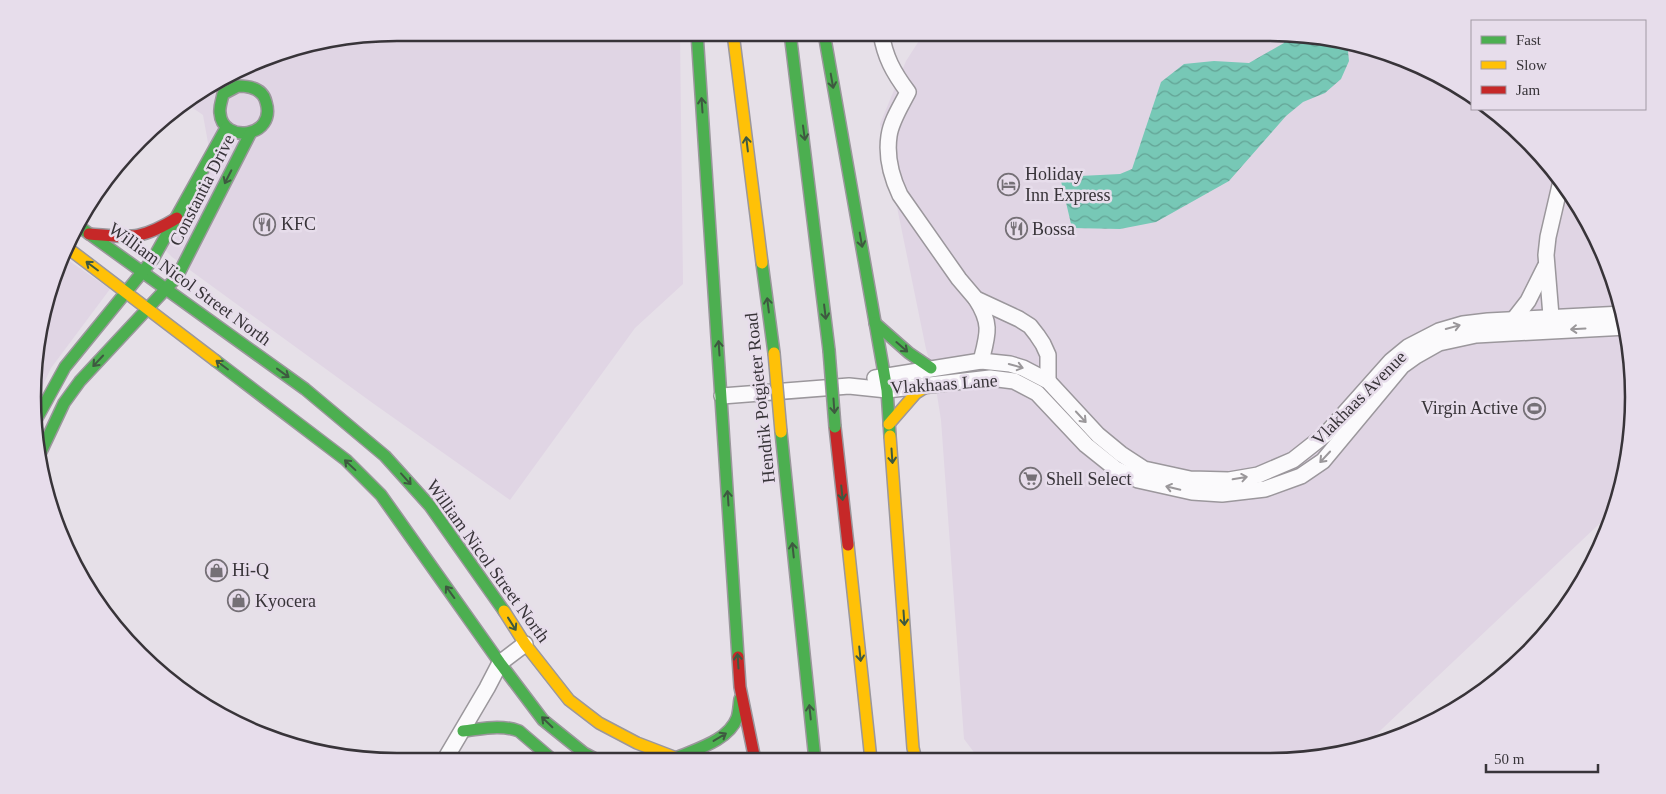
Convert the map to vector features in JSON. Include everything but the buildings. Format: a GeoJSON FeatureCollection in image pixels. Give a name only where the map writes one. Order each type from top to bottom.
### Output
{"type":"FeatureCollection","features":[{"type":"Feature","properties":{"kind":"main road"},"geometry":{"type":"LineString","coordinates":[[698,41],[740,687],[754,753]]}},
{"type":"Feature","properties":{"kind":"main road","name":"Hendrik Potgieter Road"},"geometry":{"type":"LineString","coordinates":[[734,41],[774,353],[813,753]]}},
{"type":"Feature","properties":{"kind":"main road"},"geometry":{"type":"LineString","coordinates":[[791,41],[829,350],[835,427],[871,753]]}},
{"type":"Feature","properties":{"kind":"main road"},"geometry":{"type":"LineString","coordinates":[[826,41],[886,383],[914,753]]}},
{"type":"Feature","properties":{"kind":"main road"},"geometry":{"type":"LineString","coordinates":[[250,76],[255,89]]}},
{"type":"Feature","properties":{"kind":"main road"},"geometry":{"type":"LineString","coordinates":[[228,85],[247,86],[255,89],[262,94],[267,102],[266,120],[261,127],[250,134],[233,133],[221,121],[219,112],[223,94],[228,85]]}},
{"type":"Feature","properties":{"kind":"main road","name":"Constantia Drive"},"geometry":{"type":"LineString","coordinates":[[42,410],[65,367],[143,273],[177,218],[226,128]]}},
{"type":"Feature","properties":{"kind":"main road","name":"Constantia Drive"},"geometry":{"type":"LineString","coordinates":[[44,445],[69,396],[92,368],[177,277],[250,134]]}},
{"type":"Feature","properties":{"kind":"main road"},"geometry":{"type":"LineString","coordinates":[[89,234],[144,236],[177,218]]}},
{"type":"Feature","properties":{"kind":"main road","name":"William Nicol Street North"},"geometry":{"type":"LineString","coordinates":[[83,230],[305,389],[385,456],[430,506],[494,595],[525,644],[570,700],[599,723],[636,743],[664,753]]}},
{"type":"Feature","properties":{"kind":"main road"},"geometry":{"type":"LineString","coordinates":[[73,251],[339,454],[381,495],[500,663],[544,720],[584,753]]}},
{"type":"Feature","properties":{"kind":"main road"},"geometry":{"type":"LineString","coordinates":[[875,323],[909,353],[931,368]]}},
{"type":"Feature","properties":{"kind":"main road"},"geometry":{"type":"LineString","coordinates":[[889,424],[916,393],[927,386]]}},
{"type":"Feature","properties":{"kind":"main road"},"geometry":{"type":"LineString","coordinates":[[691,753],[729,731],[737,719],[740,687]]}},
{"type":"Feature","properties":{"kind":"main road"},"geometry":{"type":"LineString","coordinates":[[463,731],[501,727],[513,728],[545,753]]}},
{"type":"Feature","properties":{"kind":"main road"},"geometry":{"type":"LineString","coordinates":[[913,748],[916,753]]}},
{"type":"Feature","properties":{"kind":"street"},"geometry":{"type":"LineString","coordinates":[[882,41],[884,51],[893,71],[908,92],[892,126],[889,137],[890,160],[896,185],[910,210],[959,279],[976,299],[1030,326],[1043,344],[1048,355],[1048,381],[1037,393]]}},
{"type":"Feature","properties":{"kind":"street"},"geometry":{"type":"LineString","coordinates":[[1551,324],[1546,265],[1548,237],[1559,191]]}},
{"type":"Feature","properties":{"kind":"street"},"geometry":{"type":"LineString","coordinates":[[1514,319],[1533,294],[1546,265]]}},
{"type":"Feature","properties":{"kind":"street","name":"Vlakhaas Lane"},"geometry":{"type":"LineString","coordinates":[[976,299],[983,310],[987,322],[987,340],[982,361]]}},
{"type":"Feature","properties":{"kind":"street","name":"Vlakhaas Avenue"},"geometry":{"type":"LineString","coordinates":[[1037,393],[1086,446],[1116,469],[1138,480],[1182,490],[1222,494],[1265,489],[1301,476],[1323,461],[1402,366],[1438,344],[1476,335],[1615,315]]}},
{"type":"Feature","properties":{"kind":"street","name":"Vlakhaas Avenue"},"geometry":{"type":"LineString","coordinates":[[1048,381],[1098,435],[1121,454],[1144,469],[1190,479],[1229,480],[1258,475],[1293,460],[1313,446],[1326,434],[1390,361],[1422,339],[1438,331],[1463,324],[1514,319],[1551,324],[1618,326]]}},
{"type":"Feature","properties":{"kind":"street","name":"Vlakhaas Lane"},"geometry":{"type":"LineString","coordinates":[[886,383],[931,368],[982,361],[1010,364],[1023,368],[1048,381]]}},
{"type":"Feature","properties":{"kind":"street","name":"Vlakhaas Lane"},"geometry":{"type":"LineString","coordinates":[[722,396],[886,383],[927,386],[990,378],[1014,381],[1037,393]]}},
{"type":"Feature","properties":{"kind":"street"},"geometry":{"type":"LineString","coordinates":[[449,753],[500,663],[525,644]]}},
{"type":"Feature","properties":{"kind":"shaded area"},"geometry":{"type":"Polygon","coordinates":[[[397,41],[680,41],[683,284],[635,328],[510,500],[172,257],[156,241],[210,154],[203,115],[191,107],[240,78],[261,68],[305,53],[351,44],[397,41]]]}},
{"type":"Feature","properties":{"kind":"shaded area"},"geometry":{"type":"Polygon","coordinates":[[[919,41],[1292,42],[1338,48],[1383,60],[1426,78],[1467,101],[1471,104],[1471,110],[1479,110],[1521,145],[1551,180],[1577,219],[1598,261],[1606,283],[1613,305],[1622,351],[1625,397],[1622,443],[1618,466],[1602,521],[1373,737],[1315,750],[1269,753],[974,753],[964,739],[941,420],[934,376],[926,349],[880,124],[906,61],[919,41]]]}},
{"type":"Feature","properties":{"kind":"shaded area"},"geometry":{"type":"Polygon","coordinates":[[[68,260],[110,289],[51,368],[41,389],[48,328],[53,305],[68,260]]]}},
{"type":"Feature","properties":{"kind":"water"},"geometry":{"type":"Polygon","coordinates":[[[1284,43],[1315,44],[1348,50],[1349,61],[1341,79],[1325,93],[1303,102],[1286,116],[1229,181],[1156,222],[1120,229],[1072,228],[1060,177],[1120,174],[1132,169],[1161,82],[1184,64],[1214,61],[1249,63],[1284,43]]]}},
{"type":"Feature","properties":{"kind":"traffic: fast"},"geometry":{"type":"LineString","coordinates":[[698,41],[738,657]]}},
{"type":"Feature","properties":{"kind":"traffic: fast"},"geometry":{"type":"LineString","coordinates":[[791,41],[829,350]]}},
{"type":"Feature","properties":{"kind":"traffic: fast"},"geometry":{"type":"LineString","coordinates":[[825,41],[887,390],[890,436]]}},
{"type":"Feature","properties":{"kind":"traffic: fast"},"geometry":{"type":"LineString","coordinates":[[238,86],[259,91],[266,102],[267,114],[264,123],[248,133],[238,133],[230,129],[223,123],[220,113],[223,94],[238,86]]}},
{"type":"Feature","properties":{"kind":"traffic: fast"},"geometry":{"type":"LineString","coordinates":[[42,410],[65,367],[153,259],[226,128]]}},
{"type":"Feature","properties":{"kind":"traffic: fast"},"geometry":{"type":"LineString","coordinates":[[44,445],[64,403],[80,381],[177,277],[250,134]]}},
{"type":"Feature","properties":{"kind":"traffic: fast"},"geometry":{"type":"LineString","coordinates":[[83,230],[305,389],[385,456],[430,506],[504,611]]}},
{"type":"Feature","properties":{"kind":"traffic: fast"},"geometry":{"type":"LineString","coordinates":[[762,263],[774,353]]}},
{"type":"Feature","properties":{"kind":"traffic: fast"},"geometry":{"type":"LineString","coordinates":[[875,323],[909,353],[931,368]]}},
{"type":"Feature","properties":{"kind":"traffic: fast"},"geometry":{"type":"LineString","coordinates":[[829,350],[835,427]]}},
{"type":"Feature","properties":{"kind":"traffic: fast"},"geometry":{"type":"LineString","coordinates":[[216,361],[346,460],[381,495],[500,663],[543,720],[584,753]]}},
{"type":"Feature","properties":{"kind":"traffic: fast"},"geometry":{"type":"LineString","coordinates":[[781,432],[814,753]]}},
{"type":"Feature","properties":{"kind":"traffic: fast"},"geometry":{"type":"LineString","coordinates":[[688,753],[711,743],[733,726],[739,711],[740,699]]}},
{"type":"Feature","properties":{"kind":"traffic: fast"},"geometry":{"type":"LineString","coordinates":[[463,731],[498,727],[512,729],[519,731],[545,753]]}},
{"type":"Feature","properties":{"kind":"traffic: slow"},"geometry":{"type":"LineString","coordinates":[[734,41],[762,263]]}},
{"type":"Feature","properties":{"kind":"traffic: slow"},"geometry":{"type":"LineString","coordinates":[[72,252],[216,361]]}},
{"type":"Feature","properties":{"kind":"traffic: slow"},"geometry":{"type":"LineString","coordinates":[[774,353],[781,432]]}},
{"type":"Feature","properties":{"kind":"traffic: slow"},"geometry":{"type":"LineString","coordinates":[[889,424],[916,393],[927,386]]}},
{"type":"Feature","properties":{"kind":"traffic: slow"},"geometry":{"type":"LineString","coordinates":[[890,436],[914,753]]}},
{"type":"Feature","properties":{"kind":"traffic: slow"},"geometry":{"type":"LineString","coordinates":[[848,545],[870,753]]}},
{"type":"Feature","properties":{"kind":"traffic: slow"},"geometry":{"type":"LineString","coordinates":[[504,611],[525,644],[569,700],[599,723],[637,743],[663,753]]}},
{"type":"Feature","properties":{"kind":"traffic: jam"},"geometry":{"type":"LineString","coordinates":[[89,234],[134,236],[153,231],[177,218]]}},
{"type":"Feature","properties":{"kind":"traffic: jam"},"geometry":{"type":"LineString","coordinates":[[835,427],[848,545]]}},
{"type":"Feature","properties":{"kind":"traffic: jam"},"geometry":{"type":"LineString","coordinates":[[738,657],[740,687],[754,753]]}},
{"type":"Feature","properties":{"kind":"place","name":"Holiday Inn Express"},"geometry":{"type":"Point","coordinates":[1009,184]}},
{"type":"Feature","properties":{"kind":"place","name":"KFC"},"geometry":{"type":"Point","coordinates":[265,224]}},
{"type":"Feature","properties":{"kind":"place","name":"Bossa"},"geometry":{"type":"Point","coordinates":[1016,229]}},
{"type":"Feature","properties":{"kind":"place","name":"Virgin Active"},"geometry":{"type":"Point","coordinates":[1534,408]}},
{"type":"Feature","properties":{"kind":"place","name":"Shell Select"},"geometry":{"type":"Point","coordinates":[1030,479]}},
{"type":"Feature","properties":{"kind":"place","name":"Hi-Q"},"geometry":{"type":"Point","coordinates":[216,570]}},
{"type":"Feature","properties":{"kind":"place","name":"Kyocera"},"geometry":{"type":"Point","coordinates":[239,601]}}]}
